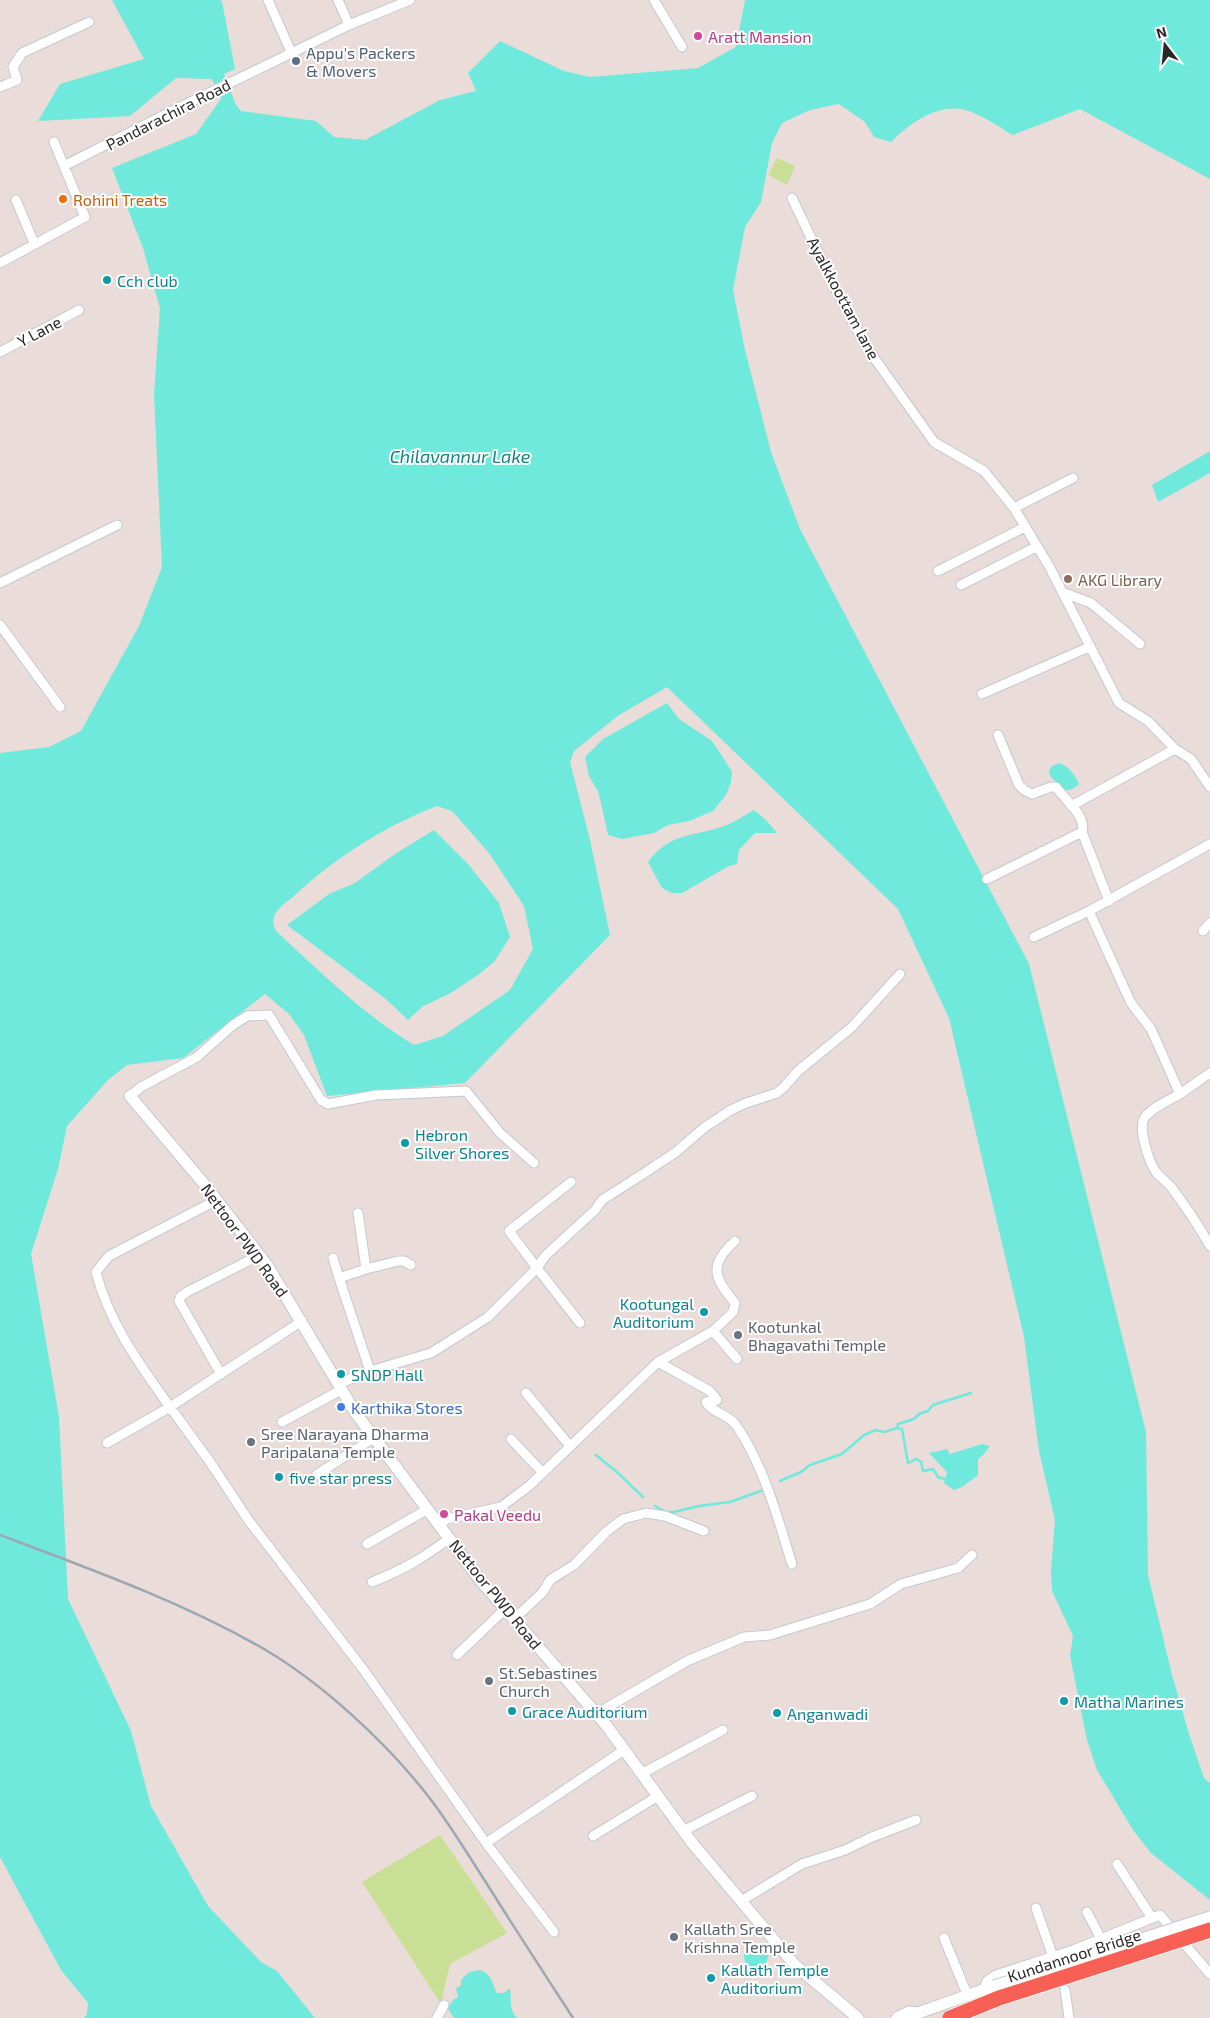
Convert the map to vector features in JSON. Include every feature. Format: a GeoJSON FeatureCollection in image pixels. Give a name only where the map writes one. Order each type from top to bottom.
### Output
{"type":"FeatureCollection","features":[{"type":"Feature","properties":{"kind":"highway","name":"Kundannoor Bridge"},"geometry":{"type":"LineString","coordinates":[[950,2018],[1007,1996],[1210,1930]]}},
{"type":"Feature","properties":{"kind":"street"},"geometry":{"type":"LineString","coordinates":[[268,0],[292,54]]}},
{"type":"Feature","properties":{"kind":"street"},"geometry":{"type":"LineString","coordinates":[[338,0],[349,25]]}},
{"type":"Feature","properties":{"kind":"street","name":"Pandarachira Road"},"geometry":{"type":"LineString","coordinates":[[64,166],[212,91],[349,25],[409,0]]}},
{"type":"Feature","properties":{"kind":"street"},"geometry":{"type":"LineString","coordinates":[[654,0],[682,47]]}},
{"type":"Feature","properties":{"kind":"street"},"geometry":{"type":"LineString","coordinates":[[0,87],[17,80],[13,67],[22,53],[89,22]]}},
{"type":"Feature","properties":{"kind":"street"},"geometry":{"type":"LineString","coordinates":[[0,263],[84,217],[54,142]]}},
{"type":"Feature","properties":{"kind":"street","name":"Ayalkkoottam lane"},"geometry":{"type":"LineString","coordinates":[[792,198],[865,346],[934,442],[984,471],[1014,508],[1049,566],[1119,703],[1148,720],[1175,749],[1191,759],[1206,774],[1210,787]]}},
{"type":"Feature","properties":{"kind":"street"},"geometry":{"type":"LineString","coordinates":[[16,200],[34,243]]}},
{"type":"Feature","properties":{"kind":"street","name":"Y Lane"},"geometry":{"type":"LineString","coordinates":[[0,352],[79,310]]}},
{"type":"Feature","properties":{"kind":"street"},"geometry":{"type":"LineString","coordinates":[[1014,508],[1073,478]]}},
{"type":"Feature","properties":{"kind":"street"},"geometry":{"type":"LineString","coordinates":[[0,584],[117,525]]}},
{"type":"Feature","properties":{"kind":"street"},"geometry":{"type":"LineString","coordinates":[[938,571],[1025,527]]}},
{"type":"Feature","properties":{"kind":"street"},"geometry":{"type":"LineString","coordinates":[[961,585],[1036,546]]}},
{"type":"Feature","properties":{"kind":"street"},"geometry":{"type":"LineString","coordinates":[[1062,592],[1091,603],[1140,644]]}},
{"type":"Feature","properties":{"kind":"street"},"geometry":{"type":"LineString","coordinates":[[0,625],[60,707]]}},
{"type":"Feature","properties":{"kind":"street"},"geometry":{"type":"LineString","coordinates":[[982,694],[1089,647]]}},
{"type":"Feature","properties":{"kind":"street"},"geometry":{"type":"LineString","coordinates":[[998,734],[1020,786],[1024,790],[1032,794],[1050,787],[1056,787],[1065,800],[1077,810],[1084,827],[1082,832],[1109,900]]}},
{"type":"Feature","properties":{"kind":"street"},"geometry":{"type":"LineString","coordinates":[[1072,806],[1175,749]]}},
{"type":"Feature","properties":{"kind":"street"},"geometry":{"type":"LineString","coordinates":[[987,879],[1082,832]]}},
{"type":"Feature","properties":{"kind":"street"},"geometry":{"type":"LineString","coordinates":[[1034,938],[1090,911],[1210,844]]}},
{"type":"Feature","properties":{"kind":"street"},"geometry":{"type":"LineString","coordinates":[[1090,911],[1132,1002],[1151,1029],[1180,1094]]}},
{"type":"Feature","properties":{"kind":"street"},"geometry":{"type":"LineString","coordinates":[[1203,931],[1210,923]]}},
{"type":"Feature","properties":{"kind":"street"},"geometry":{"type":"LineString","coordinates":[[282,1422],[370,1371],[431,1353],[488,1317],[537,1268],[545,1256],[595,1210],[602,1200],[661,1162],[705,1127],[731,1110],[777,1093],[798,1071],[852,1027],[900,974]]}},
{"type":"Feature","properties":{"kind":"street"},"geometry":{"type":"LineString","coordinates":[[130,1096],[141,1087],[197,1058],[233,1025],[247,1016],[269,1015],[321,1100],[328,1104],[376,1095],[466,1091],[500,1133],[534,1163]]}},
{"type":"Feature","properties":{"kind":"street"},"geometry":{"type":"LineString","coordinates":[[1210,1073],[1153,1110],[1141,1125],[1151,1163],[1171,1187],[1202,1231],[1210,1246]]}},
{"type":"Feature","properties":{"kind":"street","name":"Nettoor PWD Road"},"geometry":{"type":"LineString","coordinates":[[130,1096],[217,1200],[260,1255],[302,1321],[355,1412],[480,1580],[596,1714],[683,1831],[795,1965],[858,2018]]}},
{"type":"Feature","properties":{"kind":"street"},"geometry":{"type":"LineString","coordinates":[[571,1182],[509,1231],[580,1323]]}},
{"type":"Feature","properties":{"kind":"street"},"geometry":{"type":"LineString","coordinates":[[217,1200],[109,1256],[96,1272],[100,1290],[126,1345],[210,1462],[248,1521],[363,1669],[486,1843],[554,1932]]}},
{"type":"Feature","properties":{"kind":"street"},"geometry":{"type":"LineString","coordinates":[[358,1213],[366,1269]]}},
{"type":"Feature","properties":{"kind":"street"},"geometry":{"type":"LineString","coordinates":[[439,1525],[447,1519],[501,1507],[529,1486],[658,1362],[713,1331],[733,1312],[735,1303],[720,1285],[718,1262],[723,1252],[735,1242]]}},
{"type":"Feature","properties":{"kind":"street"},"geometry":{"type":"LineString","coordinates":[[221,1374],[179,1301],[181,1296],[187,1292],[260,1255]]}},
{"type":"Feature","properties":{"kind":"street"},"geometry":{"type":"LineString","coordinates":[[333,1258],[370,1371]]}},
{"type":"Feature","properties":{"kind":"street"},"geometry":{"type":"LineString","coordinates":[[339,1278],[398,1260],[411,1265]]}},
{"type":"Feature","properties":{"kind":"street"},"geometry":{"type":"LineString","coordinates":[[107,1443],[170,1407],[302,1321]]}},
{"type":"Feature","properties":{"kind":"street"},"geometry":{"type":"LineString","coordinates":[[713,1331],[737,1359]]}},
{"type":"Feature","properties":{"kind":"street"},"geometry":{"type":"LineString","coordinates":[[658,1362],[710,1391],[717,1400],[706,1402],[708,1406],[734,1423],[760,1472],[774,1507],[792,1564]]}},
{"type":"Feature","properties":{"kind":"street"},"geometry":{"type":"LineString","coordinates":[[526,1393],[570,1446]]}},
{"type":"Feature","properties":{"kind":"street"},"geometry":{"type":"LineString","coordinates":[[316,1475],[375,1437]]}},
{"type":"Feature","properties":{"kind":"street"},"geometry":{"type":"LineString","coordinates":[[511,1439],[542,1473]]}},
{"type":"Feature","properties":{"kind":"street"},"geometry":{"type":"LineString","coordinates":[[367,1544],[428,1509]]}},
{"type":"Feature","properties":{"kind":"street"},"geometry":{"type":"LineString","coordinates":[[514,1619],[543,1592],[550,1580],[574,1565],[606,1532],[623,1519],[646,1513],[665,1516],[704,1531]]}},
{"type":"Feature","properties":{"kind":"street"},"geometry":{"type":"LineString","coordinates":[[372,1582],[402,1570],[450,1538]]}},
{"type":"Feature","properties":{"kind":"street"},"geometry":{"type":"LineString","coordinates":[[596,1714],[687,1661],[744,1637],[770,1635],[870,1604],[902,1584],[958,1568],[972,1555]]}},
{"type":"Feature","properties":{"kind":"street"},"geometry":{"type":"LineString","coordinates":[[456,1655],[505,1609]]}},
{"type":"Feature","properties":{"kind":"street"},"geometry":{"type":"LineString","coordinates":[[642,1774],[723,1730]]}},
{"type":"Feature","properties":{"kind":"street"},"geometry":{"type":"LineString","coordinates":[[486,1843],[624,1750]]}},
{"type":"Feature","properties":{"kind":"street"},"geometry":{"type":"LineString","coordinates":[[594,1836],[658,1796]]}},
{"type":"Feature","properties":{"kind":"street"},"geometry":{"type":"LineString","coordinates":[[683,1831],[752,1796]]}},
{"type":"Feature","properties":{"kind":"street"},"geometry":{"type":"LineString","coordinates":[[741,1901],[802,1864],[845,1850],[916,1820]]}},
{"type":"Feature","properties":{"kind":"street"},"geometry":{"type":"LineString","coordinates":[[1117,1864],[1152,1918]]}},
{"type":"Feature","properties":{"kind":"street"},"geometry":{"type":"LineString","coordinates":[[1036,1908],[1051,1952]]}},
{"type":"Feature","properties":{"kind":"street"},"geometry":{"type":"LineString","coordinates":[[1088,1912],[1102,1939]]}},
{"type":"Feature","properties":{"kind":"street"},"geometry":{"type":"LineString","coordinates":[[989,1987],[987,1981],[996,1975],[1051,1952],[1102,1939],[1160,1915],[1210,1974]]}},
{"type":"Feature","properties":{"kind":"street"},"geometry":{"type":"LineString","coordinates":[[897,2018],[909,2012],[916,2015],[966,1994],[1210,1917]]}},
{"type":"Feature","properties":{"kind":"street"},"geometry":{"type":"LineString","coordinates":[[944,1938],[966,1994]]}},
{"type":"Feature","properties":{"kind":"street"},"geometry":{"type":"LineString","coordinates":[[1065,1990],[1068,2018]]}},
{"type":"Feature","properties":{"kind":"street"},"geometry":{"type":"LineString","coordinates":[[437,2018],[444,2005]]}},
{"type":"Feature","properties":{"kind":"green space"},"geometry":{"type":"Polygon","coordinates":[[[777,158],[795,166],[787,185],[768,175],[777,158]]]}},
{"type":"Feature","properties":{"kind":"green space"},"geometry":{"type":"Polygon","coordinates":[[[440,1835],[507,1933],[450,1964],[441,2004],[362,1882],[440,1835]]]}},
{"type":"Feature","properties":{"kind":"water","name":"Chilavannur Lake"},"geometry":{"type":"Polygon","coordinates":[[[112,0],[220,0],[222,2],[235,69],[224,74],[236,105],[241,111],[316,121],[334,137],[365,140],[440,100],[476,91],[468,73],[500,41],[564,71],[590,77],[698,68],[736,47],[745,0],[1210,0],[1210,179],[1080,109],[1013,135],[975,113],[958,109],[947,109],[937,111],[916,121],[891,142],[874,137],[865,122],[839,104],[810,110],[782,123],[772,143],[761,202],[745,227],[733,290],[745,350],[771,452],[800,529],[1029,964],[1146,1432],[1148,1575],[1172,1675],[1189,1734],[1204,1778],[1210,1783],[1210,1900],[1151,1853],[1133,1830],[1097,1770],[1087,1740],[1070,1656],[1073,1636],[1052,1591],[1051,1571],[1055,1520],[1039,1451],[1024,1337],[949,1018],[898,909],[667,687],[619,715],[574,751],[570,762],[590,840],[610,935],[465,1083],[327,1096],[304,1035],[289,1014],[265,994],[183,1058],[127,1065],[108,1080],[67,1126],[58,1169],[31,1254],[59,1417],[68,1599],[131,1731],[151,1806],[208,1906],[261,1962],[277,1971],[315,2018],[84,2018],[87,2014],[88,2003],[61,1970],[0,1857],[0,753],[49,747],[81,731],[139,626],[162,567],[154,394],[160,308],[143,248],[112,168],[196,134],[221,99],[212,79],[176,78],[130,116],[38,121],[60,84],[144,59],[112,0]],[[437,806],[380,833],[344,855],[311,881],[277,910],[273,920],[276,931],[326,977],[377,1020],[414,1045],[443,1036],[510,990],[533,949],[524,906],[489,853],[452,811],[437,806]]]}},
{"type":"Feature","properties":{"kind":"water"},"geometry":{"type":"Polygon","coordinates":[[[1210,451],[1210,473],[1158,502],[1152,485],[1210,451]]]}},
{"type":"Feature","properties":{"kind":"water"},"geometry":{"type":"Polygon","coordinates":[[[667,703],[679,719],[712,741],[724,759],[732,772],[731,782],[726,795],[713,811],[689,821],[668,825],[654,833],[622,839],[608,835],[598,791],[589,776],[585,757],[603,739],[667,703]]]}},
{"type":"Feature","properties":{"kind":"water"},"geometry":{"type":"Polygon","coordinates":[[[1059,763],[1066,766],[1074,774],[1079,784],[1064,790],[1050,776],[1049,771],[1052,766],[1059,763]]]}},
{"type":"Feature","properties":{"kind":"water"},"geometry":{"type":"Polygon","coordinates":[[[754,810],[777,833],[755,833],[739,850],[737,864],[729,866],[682,893],[672,893],[662,888],[648,862],[657,852],[684,836],[727,825],[754,810]]]}},
{"type":"Feature","properties":{"kind":"water"},"geometry":{"type":"Polygon","coordinates":[[[434,830],[468,864],[499,903],[510,937],[495,961],[478,975],[449,994],[423,1006],[408,1020],[387,1000],[287,925],[329,894],[355,883],[395,854],[434,830]]]}},
{"type":"Feature","properties":{"kind":"water"},"geometry":{"type":"Polygon","coordinates":[[[982,1444],[990,1446],[978,1459],[978,1475],[962,1487],[954,1490],[944,1483],[947,1472],[929,1453],[947,1449],[950,1454],[982,1444]]]}},
{"type":"Feature","properties":{"kind":"water"},"geometry":{"type":"Polygon","coordinates":[[[756,1944],[765,1947],[768,1956],[765,1965],[756,1968],[747,1965],[744,1956],[747,1947],[756,1944]]]}},
{"type":"Feature","properties":{"kind":"water"},"geometry":{"type":"Polygon","coordinates":[[[479,1970],[489,1976],[497,1993],[504,1993],[510,1988],[511,2007],[517,2018],[454,2018],[448,2009],[453,2000],[458,1997],[456,1988],[461,1986],[461,1980],[469,1972],[479,1970]]]}},
{"type":"Feature","properties":{"kind":"waterway"},"geometry":{"type":"LineString","coordinates":[[897,1428],[898,1424],[914,1419],[919,1414],[928,1411],[933,1405],[971,1393]]}},
{"type":"Feature","properties":{"kind":"waterway"},"geometry":{"type":"LineString","coordinates":[[780,1481],[801,1472],[810,1465],[842,1454],[864,1435],[876,1430],[884,1432],[897,1428],[902,1429],[908,1463],[916,1459],[921,1462],[923,1471],[933,1469],[938,1477],[948,1480]]}},
{"type":"Feature","properties":{"kind":"waterway"},"geometry":{"type":"LineString","coordinates":[[596,1455],[643,1497]]}},
{"type":"Feature","properties":{"kind":"waterway"},"geometry":{"type":"LineString","coordinates":[[655,1506],[666,1512],[674,1512],[699,1506],[730,1502],[761,1491]]}},
{"type":"Feature","properties":{"kind":"railway"},"geometry":{"type":"LineString","coordinates":[[0,1535],[134,1587],[200,1616],[264,1649],[331,1696],[393,1755],[436,1807],[573,2018]]}},
{"type":"Feature","properties":{"kind":"place","name":"Aratt Mansion"},"geometry":{"type":"Point","coordinates":[698,36]}},
{"type":"Feature","properties":{"kind":"place","name":"Appu's Packers & Movers"},"geometry":{"type":"Point","coordinates":[296,61]}},
{"type":"Feature","properties":{"kind":"place","name":"Rohini Treats"},"geometry":{"type":"Point","coordinates":[63,199]}},
{"type":"Feature","properties":{"kind":"place","name":"Cch club"},"geometry":{"type":"Point","coordinates":[107,280]}},
{"type":"Feature","properties":{"kind":"place","name":"AKG Library"},"geometry":{"type":"Point","coordinates":[1068,579]}},
{"type":"Feature","properties":{"kind":"place","name":"Hebron Silver Shores"},"geometry":{"type":"Point","coordinates":[405,1143]}},
{"type":"Feature","properties":{"kind":"place","name":"Kootungal Auditorium"},"geometry":{"type":"Point","coordinates":[704,1312]}},
{"type":"Feature","properties":{"kind":"place","name":"Kootunkal Bhagavathi Temple"},"geometry":{"type":"Point","coordinates":[738,1335]}},
{"type":"Feature","properties":{"kind":"place","name":"SNDP Hall"},"geometry":{"type":"Point","coordinates":[341,1374]}},
{"type":"Feature","properties":{"kind":"place","name":"Karthika Stores"},"geometry":{"type":"Point","coordinates":[341,1407]}},
{"type":"Feature","properties":{"kind":"place","name":"Sree Narayana Dharma Paripalana Temple"},"geometry":{"type":"Point","coordinates":[251,1442]}},
{"type":"Feature","properties":{"kind":"place","name":"five star press"},"geometry":{"type":"Point","coordinates":[279,1477]}},
{"type":"Feature","properties":{"kind":"place","name":"Pakal Veedu"},"geometry":{"type":"Point","coordinates":[444,1514]}},
{"type":"Feature","properties":{"kind":"place","name":"St.Sebastines Church"},"geometry":{"type":"Point","coordinates":[489,1681]}},
{"type":"Feature","properties":{"kind":"place","name":"Matha Marines"},"geometry":{"type":"Point","coordinates":[1064,1701]}},
{"type":"Feature","properties":{"kind":"place","name":"Grace Auditorium"},"geometry":{"type":"Point","coordinates":[512,1711]}},
{"type":"Feature","properties":{"kind":"place","name":"Anganwadi"},"geometry":{"type":"Point","coordinates":[777,1713]}},
{"type":"Feature","properties":{"kind":"place","name":"Kallath Sree Krishna Temple"},"geometry":{"type":"Point","coordinates":[674,1937]}},
{"type":"Feature","properties":{"kind":"place","name":"Kallath Temple Auditorium"},"geometry":{"type":"Point","coordinates":[711,1978]}}]}
